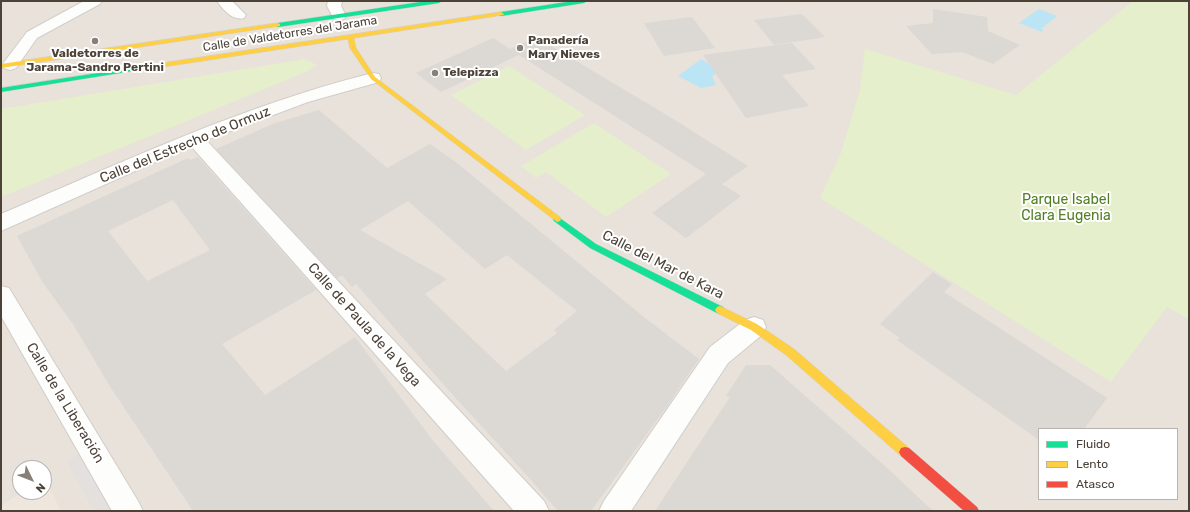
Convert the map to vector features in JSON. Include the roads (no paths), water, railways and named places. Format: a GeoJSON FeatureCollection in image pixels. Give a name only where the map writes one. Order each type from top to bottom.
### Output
{"type":"FeatureCollection","features":[{"type":"Feature","properties":{"kind":"street"},"geometry":{"type":"LineString","coordinates":[[6,65],[32,35],[95,1]]}},
{"type":"Feature","properties":{"kind":"street"},"geometry":{"type":"LineString","coordinates":[[224,1],[239,15]]}},
{"type":"Feature","properties":{"kind":"street"},"geometry":{"type":"LineString","coordinates":[[335,1],[334,6],[338,16]]}},
{"type":"Feature","properties":{"kind":"street","name":"Calle de Valdetorres del Jarama"},"geometry":{"type":"LineString","coordinates":[[6,65],[440,1]]}},
{"type":"Feature","properties":{"kind":"street","name":"Calle de Valdetorres del Jarama"},"geometry":{"type":"LineString","coordinates":[[1,90],[584,1]]}},
{"type":"Feature","properties":{"kind":"street","name":"Calle del Mar de Kara"},"geometry":{"type":"LineString","coordinates":[[351,36],[353,48],[373,78],[593,246],[754,326],[790,352],[973,511]]}},
{"type":"Feature","properties":{"kind":"street","name":"Calle del Estrecho de Ormuz"},"geometry":{"type":"LineString","coordinates":[[1,223],[194,138],[302,98],[373,78]]}},
{"type":"Feature","properties":{"kind":"street","name":"Calle de Paula de la Vega"},"geometry":{"type":"LineString","coordinates":[[194,138],[534,511]]}},
{"type":"Feature","properties":{"kind":"street","name":"Calle de la Liberación"},"geometry":{"type":"LineString","coordinates":[[1,295],[128,511]]}},
{"type":"Feature","properties":{"kind":"street"},"geometry":{"type":"LineString","coordinates":[[614,511],[719,355],[754,326]]}},
{"type":"Feature","properties":{"kind":"water"},"geometry":{"type":"Polygon","coordinates":[[[1039,9],[1057,16],[1041,29],[1044,30],[1042,32],[1019,23],[1039,9]]]}},
{"type":"Feature","properties":{"kind":"water"},"geometry":{"type":"Polygon","coordinates":[[[701,59],[721,71],[712,76],[716,85],[701,88],[678,76],[701,59]]]}},
{"type":"Feature","properties":{"kind":"place","name":"Valdetorres de Jarama-Sandro Pertini"},"geometry":{"type":"Point","coordinates":[95,41]}},
{"type":"Feature","properties":{"kind":"place","name":"Panadería Mary Nieves"},"geometry":{"type":"Point","coordinates":[520,48]}},
{"type":"Feature","properties":{"kind":"place","name":"Telepizza"},"geometry":{"type":"Point","coordinates":[435,73]}},
{"type":"Feature","properties":{"kind":"park label","name":"Parque Isabel Clara Eugenia"},"geometry":{"type":"Point","coordinates":[1066,208]}}]}
